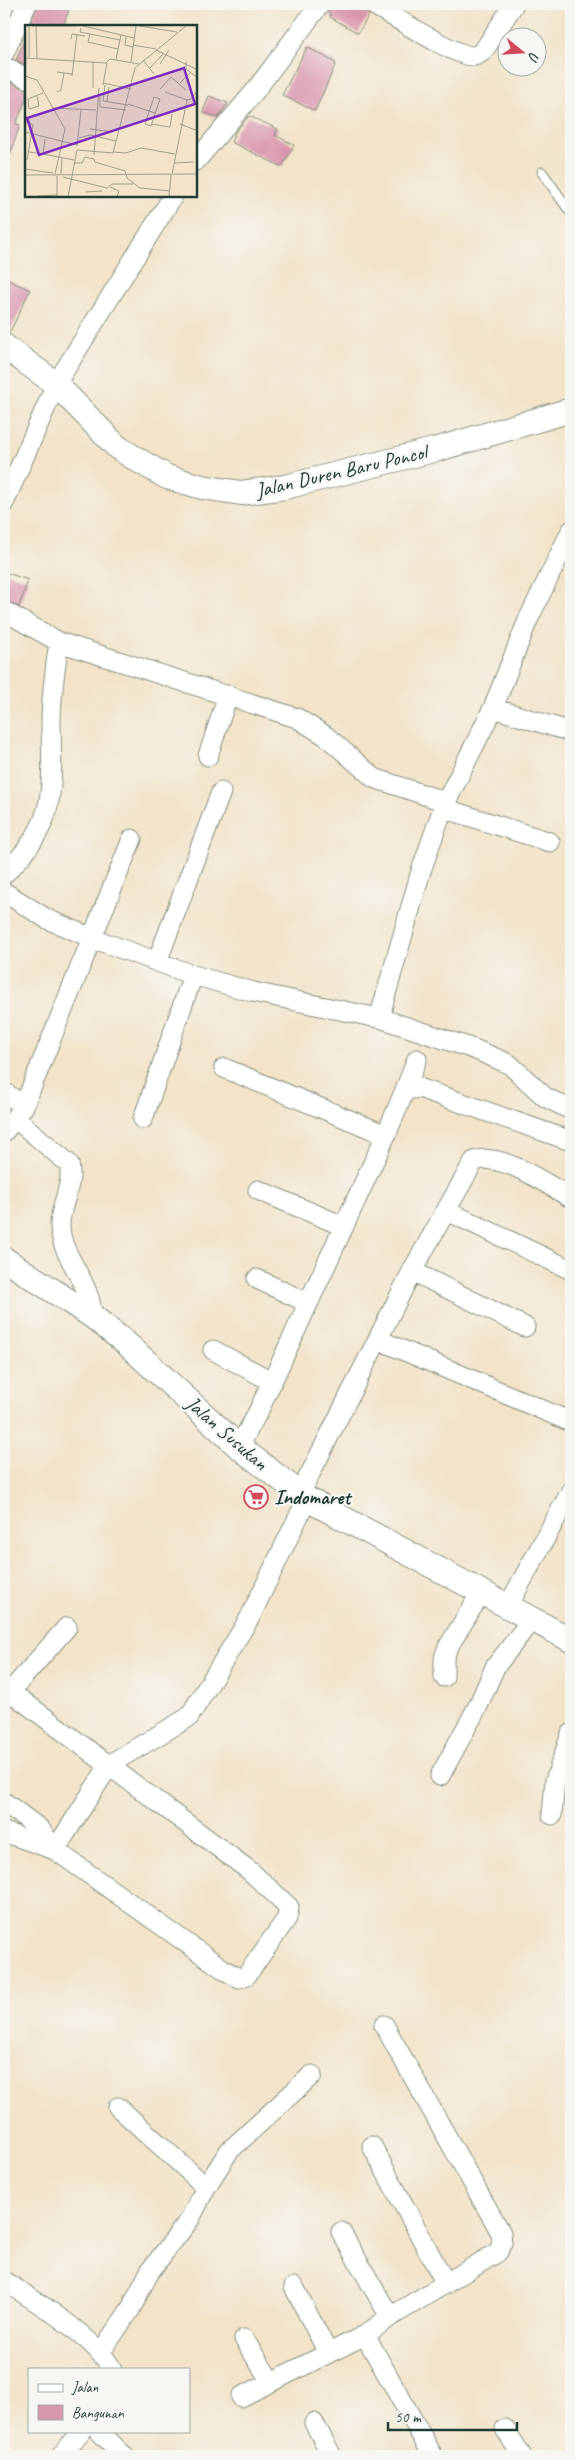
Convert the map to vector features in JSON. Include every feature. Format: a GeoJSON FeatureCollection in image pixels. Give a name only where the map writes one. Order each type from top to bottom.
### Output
{"type":"FeatureCollection","features":[{"type":"Feature","properties":{"kind":"street"},"geometry":{"type":"LineString","coordinates":[[4,53],[27,4]]}},
{"type":"Feature","properties":{"kind":"street"},"geometry":{"type":"LineString","coordinates":[[198,160],[255,91],[320,4]]}},
{"type":"Feature","properties":{"kind":"street"},"geometry":{"type":"LineString","coordinates":[[372,4],[451,49],[473,56],[480,55],[484,50],[514,4]]}},
{"type":"Feature","properties":{"kind":"street"},"geometry":{"type":"LineString","coordinates":[[4,66],[25,77]]}},
{"type":"Feature","properties":{"kind":"street"},"geometry":{"type":"LineString","coordinates":[[4,503],[56,384],[172,198]]}},
{"type":"Feature","properties":{"kind":"street","name":"Jalan Duren Baru Poncol"},"geometry":{"type":"LineString","coordinates":[[4,346],[56,384],[117,447],[136,459],[167,477],[202,487],[241,493],[285,487],[438,449],[571,410]]}},
{"type":"Feature","properties":{"kind":"street"},"geometry":{"type":"LineString","coordinates":[[383,1019],[382,1008],[421,871],[445,805],[493,708],[528,620],[571,532]]}},
{"type":"Feature","properties":{"kind":"street"},"geometry":{"type":"LineString","coordinates":[[4,611],[59,642],[297,718],[326,736],[374,778],[550,842]]}},
{"type":"Feature","properties":{"kind":"street"},"geometry":{"type":"LineString","coordinates":[[4,874],[21,857],[43,825],[50,801],[53,758],[52,683],[59,642]]}},
{"type":"Feature","properties":{"kind":"street"},"geometry":{"type":"LineString","coordinates":[[208,756],[228,695]]}},
{"type":"Feature","properties":{"kind":"street"},"geometry":{"type":"LineString","coordinates":[[493,708],[571,732]]}},
{"type":"Feature","properties":{"kind":"street"},"geometry":{"type":"LineString","coordinates":[[157,962],[221,792]]}},
{"type":"Feature","properties":{"kind":"street"},"geometry":{"type":"LineString","coordinates":[[14,1119],[92,938],[132,839]]}},
{"type":"Feature","properties":{"kind":"street"},"geometry":{"type":"LineString","coordinates":[[4,892],[47,919],[92,938],[193,975],[254,992],[383,1019],[474,1049],[509,1064],[545,1097],[571,1110]]}},
{"type":"Feature","properties":{"kind":"street"},"geometry":{"type":"LineString","coordinates":[[143,1118],[193,975]]}},
{"type":"Feature","properties":{"kind":"street"},"geometry":{"type":"LineString","coordinates":[[239,1447],[386,1135],[417,1059]]}},
{"type":"Feature","properties":{"kind":"street"},"geometry":{"type":"LineString","coordinates":[[224,1068],[386,1135]]}},
{"type":"Feature","properties":{"kind":"street"},"geometry":{"type":"LineString","coordinates":[[404,1090],[418,1088],[571,1141]]}},
{"type":"Feature","properties":{"kind":"street"},"geometry":{"type":"LineString","coordinates":[[4,1092],[14,1119],[69,1164],[70,1180],[60,1226],[66,1247],[90,1295],[92,1316]]}},
{"type":"Feature","properties":{"kind":"street"},"geometry":{"type":"LineString","coordinates":[[55,1850],[110,1764],[189,1717],[249,1619],[303,1496],[412,1271],[474,1161],[480,1159],[508,1164],[571,1198]]}},
{"type":"Feature","properties":{"kind":"street"},"geometry":{"type":"LineString","coordinates":[[258,1190],[343,1226]]}},
{"type":"Feature","properties":{"kind":"street"},"geometry":{"type":"LineString","coordinates":[[447,1211],[571,1270]]}},
{"type":"Feature","properties":{"kind":"street","name":"Jalan Susukan"},"geometry":{"type":"LineString","coordinates":[[4,1259],[92,1316],[128,1344],[239,1447],[303,1496],[571,1640]]}},
{"type":"Feature","properties":{"kind":"street"},"geometry":{"type":"LineString","coordinates":[[412,1271],[525,1327]]}},
{"type":"Feature","properties":{"kind":"street"},"geometry":{"type":"LineString","coordinates":[[257,1279],[308,1303]]}},
{"type":"Feature","properties":{"kind":"street"},"geometry":{"type":"LineString","coordinates":[[379,1340],[571,1422]]}},
{"type":"Feature","properties":{"kind":"street"},"geometry":{"type":"LineString","coordinates":[[213,1350],[271,1381]]}},
{"type":"Feature","properties":{"kind":"street"},"geometry":{"type":"LineString","coordinates":[[508,1606],[571,1491]]}},
{"type":"Feature","properties":{"kind":"street"},"geometry":{"type":"LineString","coordinates":[[444,1677],[444,1658],[447,1649],[482,1591]]}},
{"type":"Feature","properties":{"kind":"street"},"geometry":{"type":"LineString","coordinates":[[440,1776],[478,1706],[495,1667],[532,1619]]}},
{"type":"Feature","properties":{"kind":"street"},"geometry":{"type":"LineString","coordinates":[[4,1832],[55,1850],[226,1971],[240,1978],[246,1975],[287,1918],[289,1907],[250,1871],[110,1764],[7,1689],[67,1628]]}},
{"type":"Feature","properties":{"kind":"street"},"geometry":{"type":"LineString","coordinates":[[552,1815],[555,1780],[571,1734]]}},
{"type":"Feature","properties":{"kind":"street"},"geometry":{"type":"LineString","coordinates":[[4,1802],[40,1829],[55,1850]]}},
{"type":"Feature","properties":{"kind":"street"},"geometry":{"type":"LineString","coordinates":[[241,2397],[365,2335],[390,2317],[498,2252],[502,2243],[500,2233],[384,2024]]}},
{"type":"Feature","properties":{"kind":"street"},"geometry":{"type":"LineString","coordinates":[[100,2353],[130,2310],[150,2271],[190,2219],[206,2187],[229,2151],[312,2075]]}},
{"type":"Feature","properties":{"kind":"street"},"geometry":{"type":"LineString","coordinates":[[118,2106],[206,2187]]}},
{"type":"Feature","properties":{"kind":"street"},"geometry":{"type":"LineString","coordinates":[[372,2146],[446,2284]]}},
{"type":"Feature","properties":{"kind":"street"},"geometry":{"type":"LineString","coordinates":[[341,2232],[390,2317]]}},
{"type":"Feature","properties":{"kind":"street"},"geometry":{"type":"LineString","coordinates":[[4,2281],[55,2314],[100,2353],[111,2368]]}},
{"type":"Feature","properties":{"kind":"street"},"geometry":{"type":"LineString","coordinates":[[294,2287],[328,2353]]}},
{"type":"Feature","properties":{"kind":"street"},"geometry":{"type":"LineString","coordinates":[[365,2335],[432,2456]]}},
{"type":"Feature","properties":{"kind":"street"},"geometry":{"type":"LineString","coordinates":[[244,2339],[271,2382]]}},
{"type":"Feature","properties":{"kind":"street"},"geometry":{"type":"LineString","coordinates":[[314,2423],[332,2456]]}},
{"type":"Feature","properties":{"kind":"street"},"geometry":{"type":"LineString","coordinates":[[505,2429],[522,2456]]}},
{"type":"Feature","properties":{"kind":"street"},"geometry":{"type":"LineString","coordinates":[[61,2456],[80,2432]]}},
{"type":"Feature","properties":{"kind":"street"},"geometry":{"type":"LineString","coordinates":[[101,2432],[124,2456]]}},
{"type":"Feature","properties":{"kind":"lane"},"geometry":{"type":"LineString","coordinates":[[542,172],[571,213]]}},
{"type":"Feature","properties":{"kind":"building"},"geometry":{"type":"Polygon","coordinates":[[[38,4],[71,4],[63,25],[29,25],[38,4]]]}},
{"type":"Feature","properties":{"kind":"building"},"geometry":{"type":"Polygon","coordinates":[[[331,4],[361,5],[363,10],[369,15],[358,33],[330,17],[331,14],[328,12],[331,4]]]}},
{"type":"Feature","properties":{"kind":"building"},"geometry":{"type":"Polygon","coordinates":[[[25,38],[25,64],[16,60],[25,38]]]}},
{"type":"Feature","properties":{"kind":"building"},"geometry":{"type":"Polygon","coordinates":[[[307,47],[336,63],[315,111],[282,95],[307,47]]]}},
{"type":"Feature","properties":{"kind":"building"},"geometry":{"type":"Polygon","coordinates":[[[8,81],[25,89],[25,102],[16,124],[20,125],[6,166],[4,165],[4,90],[8,81]]]}},
{"type":"Feature","properties":{"kind":"building"},"geometry":{"type":"Polygon","coordinates":[[[209,96],[228,103],[218,118],[203,112],[209,96]]]}},
{"type":"Feature","properties":{"kind":"building"},"geometry":{"type":"Polygon","coordinates":[[[249,116],[278,129],[275,135],[294,145],[282,167],[231,142],[236,131],[249,116]]]}},
{"type":"Feature","properties":{"kind":"building"},"geometry":{"type":"Polygon","coordinates":[[[4,278],[30,290],[9,334],[4,333],[4,278]]]}},
{"type":"Feature","properties":{"kind":"building"},"geometry":{"type":"Polygon","coordinates":[[[4,572],[28,580],[19,607],[4,600],[4,572]]]}},
{"type":"Feature","properties":{"kind":"place","name":"Indomaret"},"geometry":{"type":"Point","coordinates":[256,1497]}}]}
